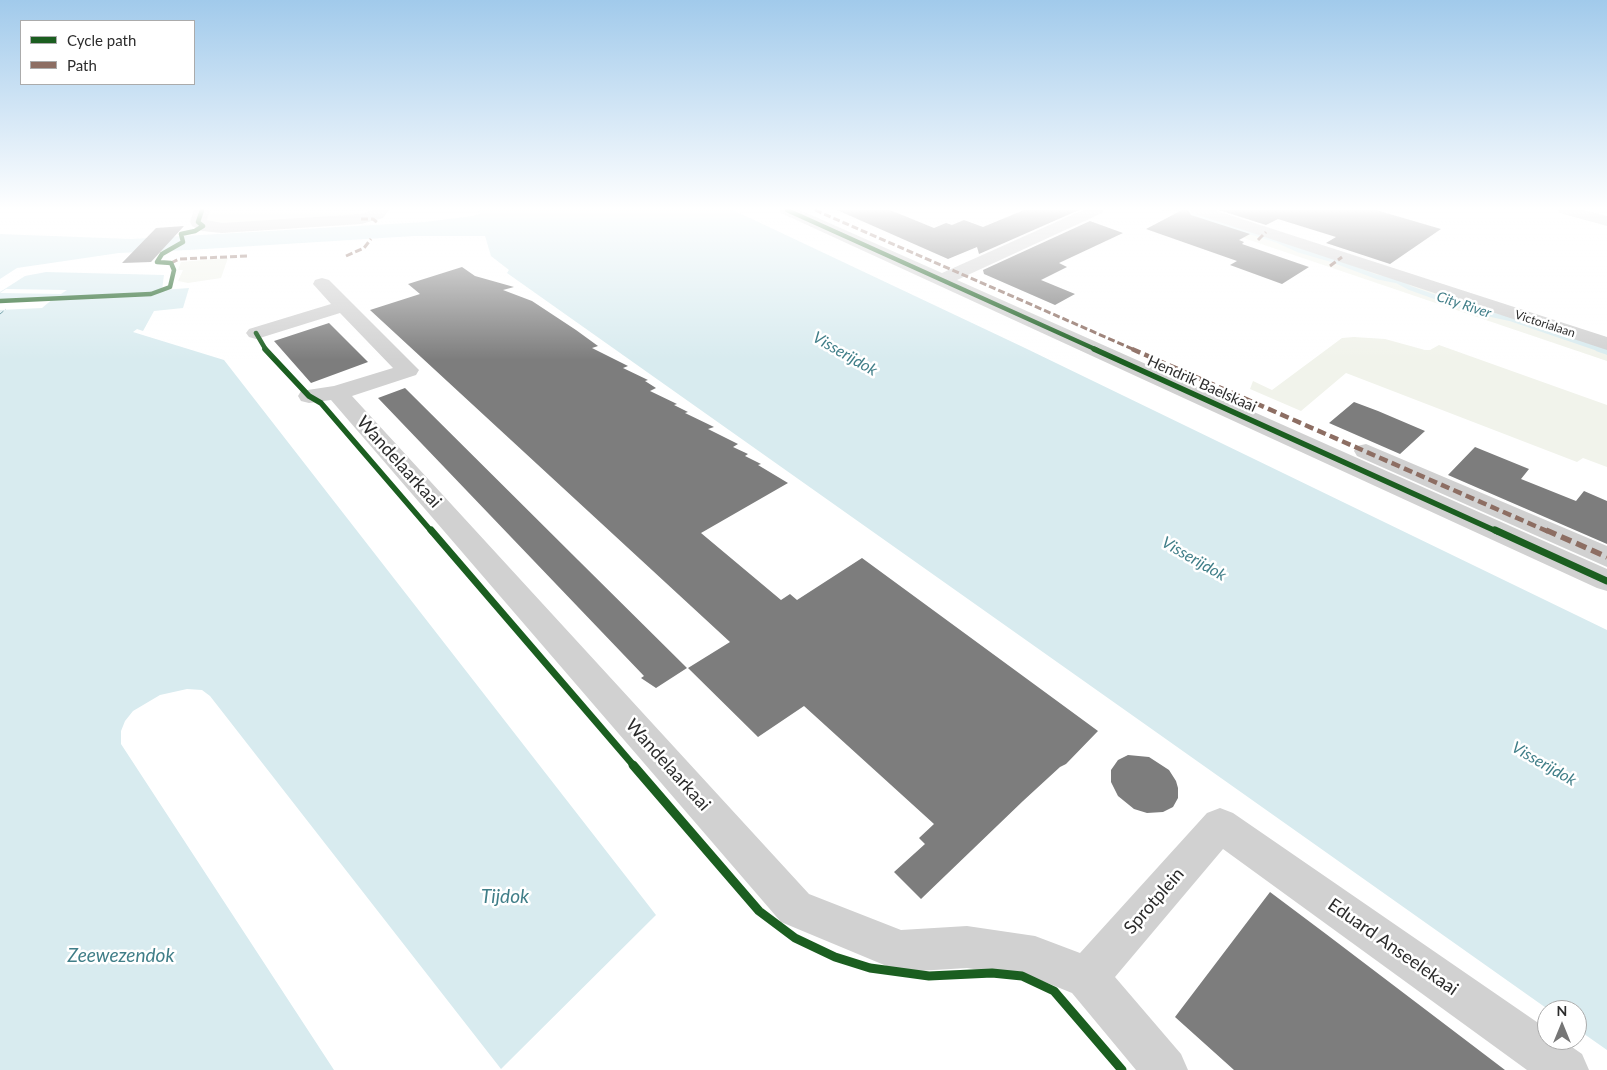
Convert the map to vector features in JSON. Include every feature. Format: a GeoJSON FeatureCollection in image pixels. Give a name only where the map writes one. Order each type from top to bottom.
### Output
{"type":"FeatureCollection","features":[{"type":"Feature","properties":{"kind":"street","name":"Hendrik Baelskaai"},"geometry":{"type":"LineString","coordinates":[[910,260],[1607,557]]}},
{"type":"Feature","properties":{"kind":"street","name":"Hendrik Baelskaai"},"geometry":{"type":"LineString","coordinates":[[917,260],[1607,581]]}},
{"type":"Feature","properties":{"kind":"street"},"geometry":{"type":"LineString","coordinates":[[950,276],[986,260]]}},
{"type":"Feature","properties":{"kind":"street","name":"Victorialaan"},"geometry":{"type":"LineString","coordinates":[[1350,260],[1607,344]]}},
{"type":"Feature","properties":{"kind":"street"},"geometry":{"type":"LineString","coordinates":[[309,396],[337,394],[408,370],[322,284]]}},
{"type":"Feature","properties":{"kind":"street"},"geometry":{"type":"LineString","coordinates":[[256,333],[344,306]]}},
{"type":"Feature","properties":{"kind":"street","name":"Wandelaarkaai"},"geometry":{"type":"LineString","coordinates":[[337,394],[795,908],[901,951],[967,947],[1035,957],[1087,978]]}},
{"type":"Feature","properties":{"kind":"street","name":"Sprotplein"},"geometry":{"type":"LineString","coordinates":[[1087,978],[1220,825]]}},
{"type":"Feature","properties":{"kind":"street","name":"Eduard Anseelekaai"},"geometry":{"type":"LineString","coordinates":[[1220,825],[1566,1070]]}},
{"type":"Feature","properties":{"kind":"street"},"geometry":{"type":"LineString","coordinates":[[1087,978],[1165,1070]]}},
{"type":"Feature","properties":{"kind":"shaded area"},"geometry":{"type":"Polygon","coordinates":[[[227,260],[221,278],[188,283],[178,281],[183,270],[178,270],[181,262],[227,260]]]}},
{"type":"Feature","properties":{"kind":"shaded area"},"geometry":{"type":"Polygon","coordinates":[[[1308,260],[1344,260],[1607,347],[1607,361],[1308,260]]]}},
{"type":"Feature","properties":{"kind":"shaded area"},"geometry":{"type":"Polygon","coordinates":[[[1342,338],[1385,339],[1425,350],[1430,350],[1439,345],[1607,405],[1607,467],[1583,458],[1577,462],[1346,373],[1301,411],[1250,389],[1253,381],[1272,390],[1342,338]]]}},
{"type":"Feature","properties":{"kind":"water"},"geometry":{"type":"Polygon","coordinates":[[[0,260],[72,260],[17,268],[0,279],[0,260]]]}},
{"type":"Feature","properties":{"kind":"water","name":"Visserijdok"},"geometry":{"type":"Polygon","coordinates":[[[496,260],[839,260],[1025,348],[1607,630],[1607,1050],[1587,1036],[1587,1000],[1537,1000],[1537,1002],[507,273],[509,270],[496,260]]]}},
{"type":"Feature","properties":{"kind":"water"},"geometry":{"type":"Polygon","coordinates":[[[46,272],[164,275],[162,290],[189,288],[183,308],[154,311],[143,331],[137,329],[133,332],[224,360],[656,915],[501,1069],[210,696],[202,690],[187,689],[160,695],[133,711],[125,721],[121,731],[121,744],[334,1070],[0,1070],[0,292],[25,276],[46,272]]]}},
{"type":"Feature","properties":{"kind":"pier"},"geometry":{"type":"Polygon","coordinates":[[[6,289],[67,290],[61,294],[0,293],[6,289]]]}},
{"type":"Feature","properties":{"kind":"pier"},"geometry":{"type":"Polygon","coordinates":[[[54,298],[42,308],[0,310],[0,300],[54,298]]]}},
{"type":"Feature","properties":{"kind":"building"},"geometry":{"type":"Polygon","coordinates":[[[125,260],[153,260],[151,262],[122,263],[125,260]]]}},
{"type":"Feature","properties":{"kind":"building"},"geometry":{"type":"Polygon","coordinates":[[[1005,260],[1066,260],[1059,263],[1067,267],[1041,280],[1075,294],[1055,305],[984,274],[983,270],[1005,260]]]}},
{"type":"Feature","properties":{"kind":"building"},"geometry":{"type":"Polygon","coordinates":[[[1234,260],[1288,260],[1309,267],[1282,284],[1230,265],[1237,261],[1234,260]]]}},
{"type":"Feature","properties":{"kind":"building"},"geometry":{"type":"Polygon","coordinates":[[[1378,260],[1396,260],[1390,264],[1378,260]]]}},
{"type":"Feature","properties":{"kind":"building"},"geometry":{"type":"Polygon","coordinates":[[[462,267],[475,276],[514,287],[503,290],[532,301],[576,330],[598,346],[592,348],[628,366],[623,368],[648,380],[645,381],[656,388],[650,391],[677,404],[674,405],[688,412],[685,413],[714,427],[708,429],[738,444],[733,447],[748,454],[745,456],[761,464],[758,465],[788,483],[701,533],[781,600],[790,594],[797,600],[862,558],[1098,731],[1066,764],[1060,767],[1023,801],[921,899],[894,872],[925,844],[919,838],[934,824],[804,706],[758,737],[688,668],[730,642],[370,310],[420,294],[408,284],[462,267]]]}},
{"type":"Feature","properties":{"kind":"building"},"geometry":{"type":"Polygon","coordinates":[[[329,323],[368,362],[311,383],[274,341],[329,323]]]}},
{"type":"Feature","properties":{"kind":"building"},"geometry":{"type":"Polygon","coordinates":[[[405,388],[687,668],[656,688],[641,678],[644,676],[378,398],[405,388]]]}},
{"type":"Feature","properties":{"kind":"building"},"geometry":{"type":"Polygon","coordinates":[[[1354,402],[1425,431],[1400,454],[1329,423],[1354,402]]]}},
{"type":"Feature","properties":{"kind":"building"},"geometry":{"type":"Polygon","coordinates":[[[1475,447],[1529,469],[1521,479],[1576,501],[1584,491],[1607,501],[1607,544],[1448,475],[1475,447]]]}},
{"type":"Feature","properties":{"kind":"building"},"geometry":{"type":"Polygon","coordinates":[[[1128,755],[1149,757],[1169,770],[1178,788],[1178,798],[1173,807],[1163,812],[1147,813],[1134,809],[1118,796],[1111,782],[1111,770],[1118,760],[1128,755]]]}},
{"type":"Feature","properties":{"kind":"building"},"geometry":{"type":"Polygon","coordinates":[[[1270,892],[1505,1070],[1234,1070],[1175,1017],[1270,892]]]}},
{"type":"Feature","properties":{"kind":"waterway","name":"City River"},"geometry":{"type":"LineString","coordinates":[[1331,260],[1377,277],[1397,281],[1410,288],[1474,311],[1511,319],[1602,350]]}},
{"type":"Feature","properties":{"kind":"waterway","name":"City River"},"geometry":{"type":"LineString","coordinates":[[1598,349],[1607,352]]}},
{"type":"Feature","properties":{"kind":"ferry route"},"geometry":{"type":"LineString","coordinates":[[0,314],[6,309]]}},
{"type":"Feature","properties":{"kind":"marked path"},"geometry":{"type":"LineString","coordinates":[[171,263],[177,260]]}},
{"type":"Feature","properties":{"kind":"marked path"},"geometry":{"type":"LineString","coordinates":[[929,260],[1607,557]]}},
{"type":"Feature","properties":{"kind":"marked path"},"geometry":{"type":"LineString","coordinates":[[1330,266],[1338,260]]}},
{"type":"Feature","properties":{"kind":"cycle path"},"geometry":{"type":"LineString","coordinates":[[0,301],[151,294],[170,287],[174,270],[171,263],[157,262],[158,260]]}},
{"type":"Feature","properties":{"kind":"cycle path"},"geometry":{"type":"LineString","coordinates":[[897,260],[1607,581]]}},
{"type":"Feature","properties":{"kind":"cycle path"},"geometry":{"type":"LineString","coordinates":[[256,333],[263,347],[309,396],[321,403],[759,911],[795,938],[835,957],[870,968],[929,976],[992,973],[1022,976],[1054,991],[1122,1070]]}},
{"type":"Feature","properties":{"kind":"water label","name":"Tijdok"},"geometry":{"type":"Point","coordinates":[505,897]}},
{"type":"Feature","properties":{"kind":"water label","name":"Zeewezendok"},"geometry":{"type":"Point","coordinates":[121,956]}}]}
